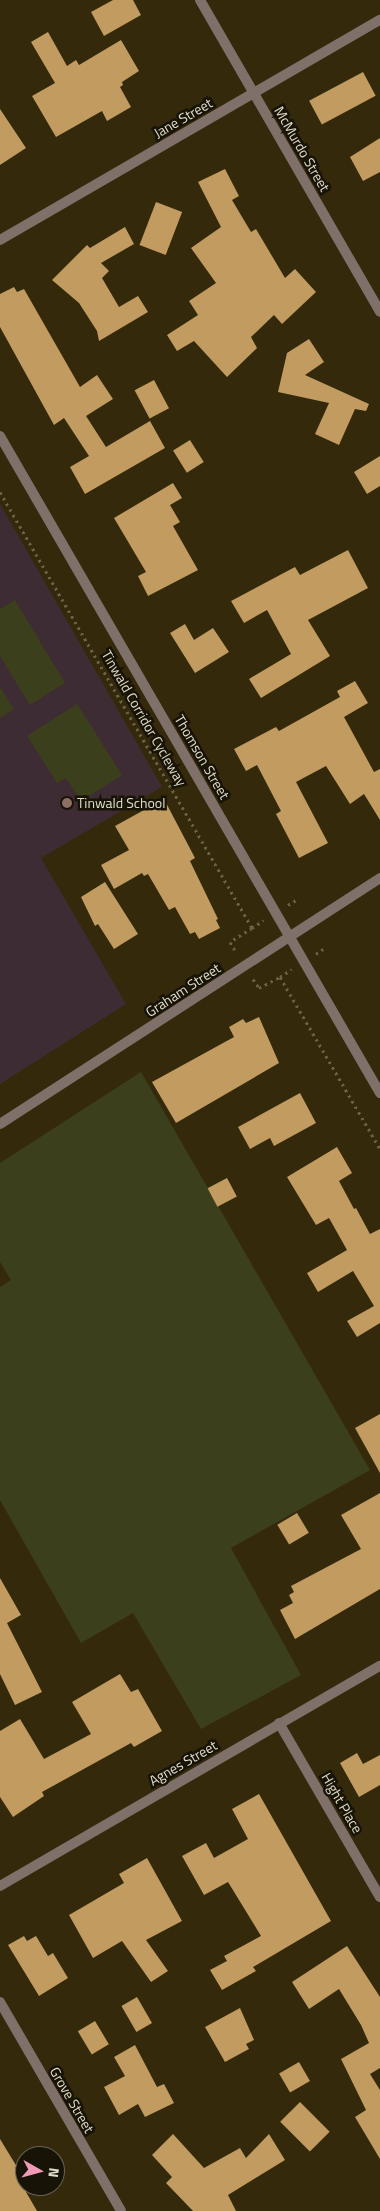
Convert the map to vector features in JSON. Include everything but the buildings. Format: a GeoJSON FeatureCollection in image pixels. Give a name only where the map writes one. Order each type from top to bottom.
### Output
{"type":"FeatureCollection","features":[{"type":"Feature","properties":{"kind":"street","name":"McMurdo Street"},"geometry":{"type":"LineString","coordinates":[[200,0],[380,312]]}},
{"type":"Feature","properties":{"kind":"street","name":"Jane Street"},"geometry":{"type":"LineString","coordinates":[[0,240],[380,20]]}},
{"type":"Feature","properties":{"kind":"street","name":"Thomson Street"},"geometry":{"type":"LineString","coordinates":[[0,436],[380,1093]]}},
{"type":"Feature","properties":{"kind":"street","name":"Graham Street"},"geometry":{"type":"LineString","coordinates":[[0,1124],[291,938],[380,878]]}},
{"type":"Feature","properties":{"kind":"street","name":"Agnes Street"},"geometry":{"type":"LineString","coordinates":[[0,1886],[380,1666]]}},
{"type":"Feature","properties":{"kind":"street","name":"Hight Place"},"geometry":{"type":"LineString","coordinates":[[279,1723],[380,1897]]}},
{"type":"Feature","properties":{"kind":"street","name":"Grove Street"},"geometry":{"type":"LineString","coordinates":[[0,2002],[121,2211]]}},
{"type":"Feature","properties":{"kind":"path","name":"Tinwald Corridor Cycleway"},"geometry":{"type":"LineString","coordinates":[[0,492],[252,928]]}},
{"type":"Feature","properties":{"kind":"path"},"geometry":{"type":"LineString","coordinates":[[233,947],[230,942],[256,925]]}},
{"type":"Feature","properties":{"kind":"path"},"geometry":{"type":"LineString","coordinates":[[256,984],[259,988],[282,976],[380,1149]]}},
{"type":"Feature","properties":{"kind":"shaded area","name":"Tinwald School"},"geometry":{"type":"Polygon","coordinates":[[[0,504],[162,787],[41,858],[126,1004],[0,1084],[0,504]]]}},
{"type":"Feature","properties":{"kind":"green space"},"geometry":{"type":"Polygon","coordinates":[[[15,600],[65,683],[30,705],[0,656],[0,609],[15,600]]]}},
{"type":"Feature","properties":{"kind":"green space"},"geometry":{"type":"Polygon","coordinates":[[[0,687],[14,709],[0,718],[0,687]]]}},
{"type":"Feature","properties":{"kind":"green space"},"geometry":{"type":"Polygon","coordinates":[[[77,704],[122,775],[81,801],[66,778],[57,783],[27,736],[77,704]]]}},
{"type":"Feature","properties":{"kind":"green space"},"geometry":{"type":"Polygon","coordinates":[[[141,1072],[370,1470],[231,1548],[301,1675],[201,1729],[133,1613],[81,1643],[0,1500],[0,1287],[11,1280],[0,1262],[0,1163],[141,1072]]]}},
{"type":"Feature","properties":{"kind":"place","name":"Tinwald School"},"geometry":{"type":"Point","coordinates":[67,803]}}]}
